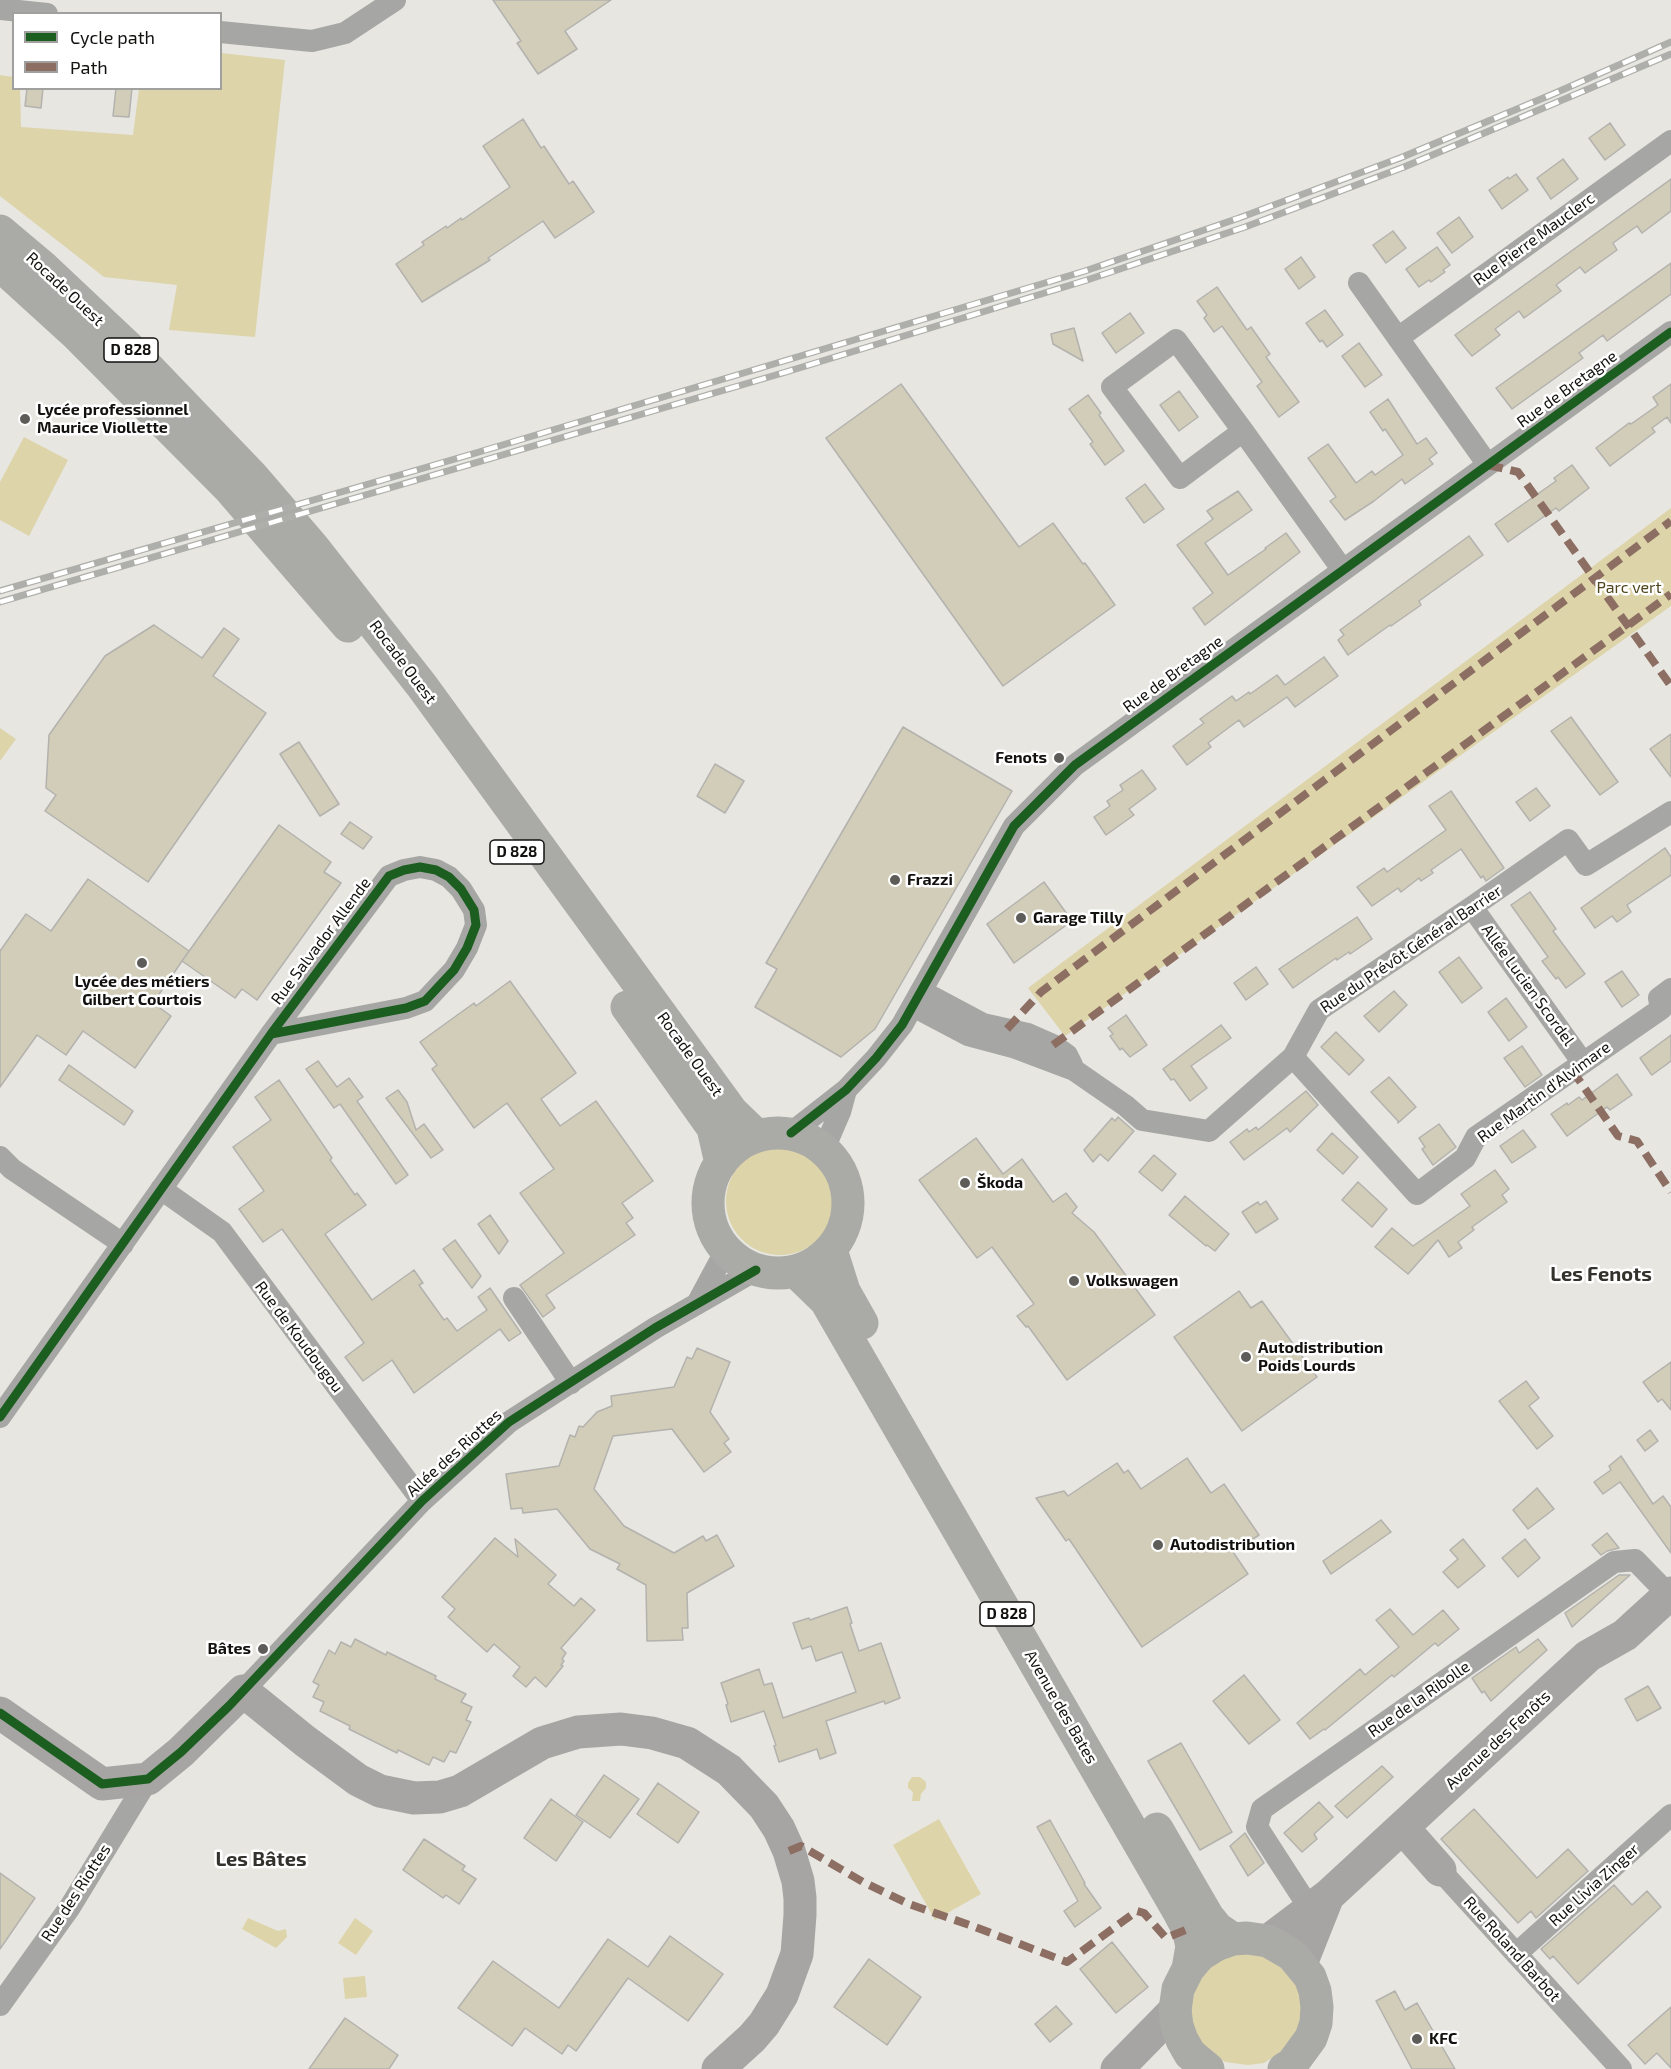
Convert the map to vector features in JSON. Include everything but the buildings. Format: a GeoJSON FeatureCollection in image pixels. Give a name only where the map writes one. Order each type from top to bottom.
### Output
{"type":"FeatureCollection","features":[{"type":"Feature","properties":{"kind":"main road","name":"Rocade Ouest"},"geometry":{"type":"LineString","coordinates":[[0,231],[44,268],[129,348],[240,482],[422,686],[732,1112],[757,1136]]}},
{"type":"Feature","properties":{"kind":"main road","name":"Rocade Ouest"},"geometry":{"type":"LineString","coordinates":[[0,265],[240,482]]}},
{"type":"Feature","properties":{"kind":"main road","name":"Rocade Ouest"},"geometry":{"type":"LineString","coordinates":[[301,551],[346,623],[635,1017],[713,1128],[720,1163]]}},
{"type":"Feature","properties":{"kind":"main road"},"geometry":{"type":"LineString","coordinates":[[773,1132],[791,1133],[808,1139],[824,1149],[839,1166],[847,1186],[849,1209],[843,1231],[831,1250],[814,1263],[795,1271],[775,1273],[756,1270],[739,1262],[726,1250],[715,1234],[709,1217],[708,1198],[712,1179],[720,1163],[730,1151],[743,1142],[773,1132]]}},
{"type":"Feature","properties":{"kind":"main road","name":"Avenue des Bates"},"geometry":{"type":"LineString","coordinates":[[831,1250],[844,1291],[1202,1907],[1217,1928],[1233,1939]]}},
{"type":"Feature","properties":{"kind":"main road","name":"Avenue des Bates"},"geometry":{"type":"LineString","coordinates":[[795,1271],[826,1301],[1179,1912],[1188,1929],[1192,1946],[1188,1969]]}},
{"type":"Feature","properties":{"kind":"main road"},"geometry":{"type":"LineString","coordinates":[[1199,2068],[1182,2040],[1177,2026],[1175,2010],[1178,1989],[1188,1969],[1200,1955],[1216,1945],[1233,1939],[1247,1938],[1268,1941],[1283,1949],[1301,1964],[1312,1984],[1317,2007],[1316,2023],[1297,2064]]}},
{"type":"Feature","properties":{"kind":"street"},"geometry":{"type":"LineString","coordinates":[[222,32],[312,41],[345,33],[395,0]]}},
{"type":"Feature","properties":{"kind":"street"},"geometry":{"type":"LineString","coordinates":[[0,9],[28,12]]}},
{"type":"Feature","properties":{"kind":"street","name":"Rue Pierre Mauclerc"},"geometry":{"type":"LineString","coordinates":[[1398,338],[1671,141]]}},
{"type":"Feature","properties":{"kind":"street"},"geometry":{"type":"LineString","coordinates":[[1359,283],[1488,465]]}},
{"type":"Feature","properties":{"kind":"street","name":"Rue de Bretagne"},"geometry":{"type":"LineString","coordinates":[[791,1133],[846,1090],[876,1058],[902,1025],[1014,826],[1075,765],[1671,332]]}},
{"type":"Feature","properties":{"kind":"street"},"geometry":{"type":"LineString","coordinates":[[1243,431],[1180,478],[1112,387],[1176,340],[1243,431],[1342,569]]}},
{"type":"Feature","properties":{"kind":"street","name":"Rue du Prévôt Général Barrier"},"geometry":{"type":"LineString","coordinates":[[917,998],[968,1035],[1013,1047],[1074,1070],[1126,1106],[1142,1120],[1209,1131],[1293,1056],[1319,1010],[1568,840],[1586,865],[1671,813]]}},
{"type":"Feature","properties":{"kind":"street","name":"Rue Salvador Allende"},"geometry":{"type":"LineString","coordinates":[[0,1417],[271,1034],[388,876],[420,867],[436,870],[449,877],[461,889],[474,910],[476,925],[467,948],[454,970],[425,1001],[406,1008],[271,1034]]}},
{"type":"Feature","properties":{"kind":"street","name":"Allée Lucien Scordel"},"geometry":{"type":"LineString","coordinates":[[1472,907],[1583,1063]]}},
{"type":"Feature","properties":{"kind":"street","name":"Rue Martin d'Alvimare"},"geometry":{"type":"LineString","coordinates":[[1293,1056],[1417,1194],[1465,1158],[1476,1137],[1660,1009],[1659,998],[1671,989]]}},
{"type":"Feature","properties":{"kind":"street","name":"Rue de Bretagne"},"geometry":{"type":"LineString","coordinates":[[824,1149],[840,1112],[846,1090]]}},
{"type":"Feature","properties":{"kind":"street"},"geometry":{"type":"LineString","coordinates":[[0,1156],[12,1169],[123,1244]]}},
{"type":"Feature","properties":{"kind":"street","name":"Rue de Koudougou"},"geometry":{"type":"LineString","coordinates":[[161,1190],[222,1232],[422,1501]]}},
{"type":"Feature","properties":{"kind":"street"},"geometry":{"type":"LineString","coordinates":[[696,1305],[726,1250]]}},
{"type":"Feature","properties":{"kind":"street","name":"Allée des Riottes"},"geometry":{"type":"LineString","coordinates":[[243,1691],[422,1501],[509,1422],[655,1328],[756,1270]]}},
{"type":"Feature","properties":{"kind":"street"},"geometry":{"type":"LineString","coordinates":[[514,1298],[571,1383]]}},
{"type":"Feature","properties":{"kind":"street","name":"Rue de la Ribolle"},"geometry":{"type":"LineString","coordinates":[[1319,1902],[1257,1827],[1262,1809],[1614,1562],[1635,1560],[1670,1594]]}},
{"type":"Feature","properties":{"kind":"street","name":"Avenue des Fenôts"},"geometry":{"type":"LineString","coordinates":[[1268,1941],[1319,1902],[1403,1828],[1588,1656],[1625,1635],[1670,1594]]}},
{"type":"Feature","properties":{"kind":"street"},"geometry":{"type":"LineString","coordinates":[[0,1713],[102,1784],[148,1779],[181,1752],[243,1691],[358,1780],[380,1791],[404,1797],[428,1798],[460,1791],[542,1743],[566,1734],[594,1729],[635,1730],[678,1739],[700,1750],[729,1770],[764,1806],[784,1840],[798,1881],[800,1915],[797,1954],[782,1995],[764,2024],[752,2038],[718,2069]]}},
{"type":"Feature","properties":{"kind":"street","name":"Rue des Riottes"},"geometry":{"type":"LineString","coordinates":[[0,2005],[70,1907],[148,1779]]}},
{"type":"Feature","properties":{"kind":"street","name":"Rue Livia Zinger"},"geometry":{"type":"LineString","coordinates":[[1516,1954],[1671,1815]]}},
{"type":"Feature","properties":{"kind":"street","name":"Rue Roland Barbot"},"geometry":{"type":"LineString","coordinates":[[1403,1828],[1621,2069]]}},
{"type":"Feature","properties":{"kind":"street","name":"Avenue des Fenôts"},"geometry":{"type":"LineString","coordinates":[[1301,1964],[1319,1902]]}},
{"type":"Feature","properties":{"kind":"street"},"geometry":{"type":"LineString","coordinates":[[1117,2069],[1175,2010]]}},
{"type":"Feature","properties":{"kind":"green space"},"geometry":{"type":"Polygon","coordinates":[[[222,53],[285,60],[255,337],[169,330],[177,285],[104,277],[0,196],[0,75],[12,77],[12,90],[20,90],[21,127],[133,135],[139,90],[222,90],[222,53]]]}},
{"type":"Feature","properties":{"kind":"green space"},"geometry":{"type":"Polygon","coordinates":[[[24,437],[68,460],[29,536],[0,520],[0,482],[24,437]]]}},
{"type":"Feature","properties":{"kind":"green space","name":"Parc vert"},"geometry":{"type":"Polygon","coordinates":[[[1671,508],[1671,606],[1065,1036],[1028,988],[1671,508]]]}},
{"type":"Feature","properties":{"kind":"green space"},"geometry":{"type":"Polygon","coordinates":[[[0,728],[16,739],[0,761],[0,728]]]}},
{"type":"Feature","properties":{"kind":"green space"},"geometry":{"type":"Polygon","coordinates":[[[780,1147],[801,1151],[818,1163],[830,1180],[834,1201],[830,1222],[818,1239],[801,1251],[780,1255],[759,1251],[742,1239],[730,1222],[726,1201],[730,1180],[742,1163],[759,1151],[780,1147]]]}},
{"type":"Feature","properties":{"kind":"green space"},"geometry":{"type":"Polygon","coordinates":[[[912,1777],[920,1777],[926,1782],[926,1788],[921,1794],[920,1801],[912,1801],[913,1792],[908,1788],[908,1783],[912,1777]]]}},
{"type":"Feature","properties":{"kind":"green space"},"geometry":{"type":"Polygon","coordinates":[[[939,1819],[981,1894],[935,1920],[893,1845],[939,1819]]]}},
{"type":"Feature","properties":{"kind":"green space"},"geometry":{"type":"Polygon","coordinates":[[[248,1918],[278,1931],[286,1929],[287,1937],[276,1948],[242,1929],[248,1918]]]}},
{"type":"Feature","properties":{"kind":"green space"},"geometry":{"type":"Polygon","coordinates":[[[355,1918],[373,1931],[356,1955],[338,1943],[355,1918]]]}},
{"type":"Feature","properties":{"kind":"green space"},"geometry":{"type":"Polygon","coordinates":[[[1231,1953],[1267,1955],[1296,1979],[1303,2017],[1290,2046],[1264,2063],[1248,2065],[1225,2062],[1206,2049],[1194,2031],[1190,2002],[1200,1974],[1231,1953]]]}},
{"type":"Feature","properties":{"kind":"green space"},"geometry":{"type":"Polygon","coordinates":[[[365,1976],[367,1997],[345,1999],[343,1978],[365,1976]]]}},
{"type":"Feature","properties":{"kind":"railway"},"geometry":{"type":"LineString","coordinates":[[0,591],[479,452],[1085,271],[1239,218],[1400,158],[1671,42]]}},
{"type":"Feature","properties":{"kind":"railway"},"geometry":{"type":"LineString","coordinates":[[0,602],[786,372],[1087,280],[1245,227],[1404,167],[1671,54]]}},
{"type":"Feature","properties":{"kind":"marked path"},"geometry":{"type":"LineString","coordinates":[[1488,465],[1518,472],[1671,686]]}},
{"type":"Feature","properties":{"kind":"marked path"},"geometry":{"type":"LineString","coordinates":[[1007,1029],[1041,992],[1671,521]]}},
{"type":"Feature","properties":{"kind":"marked path"},"geometry":{"type":"LineString","coordinates":[[1053,1045],[1671,594]]}},
{"type":"Feature","properties":{"kind":"marked path"},"geometry":{"type":"LineString","coordinates":[[1572,1070],[1618,1136],[1637,1141],[1671,1192]]}},
{"type":"Feature","properties":{"kind":"marked path"},"geometry":{"type":"LineString","coordinates":[[789,1851],[801,1846],[863,1882],[909,1904],[1067,1962],[1137,1911],[1144,1913],[1166,1938],[1188,1929]]}},
{"type":"Feature","properties":{"kind":"cycle path"},"geometry":{"type":"LineString","coordinates":[[791,1133],[846,1090],[876,1058],[902,1025],[1014,826],[1075,765],[1671,332]]}},
{"type":"Feature","properties":{"kind":"cycle path"},"geometry":{"type":"LineString","coordinates":[[0,1417],[271,1034],[389,876],[420,867],[436,870],[449,877],[461,889],[474,910],[476,925],[467,948],[454,970],[425,1001],[406,1008],[271,1034]]}},
{"type":"Feature","properties":{"kind":"cycle path"},"geometry":{"type":"LineString","coordinates":[[0,1713],[102,1784],[148,1779],[181,1752],[229,1706],[422,1501],[509,1422],[655,1328],[756,1270]]}},
{"type":"Feature","properties":{"kind":"place","name":"Lycée professionnel Maurice Viollette"},"geometry":{"type":"Point","coordinates":[25,419]}},
{"type":"Feature","properties":{"kind":"place","name":"Fenots"},"geometry":{"type":"Point","coordinates":[1059,758]}},
{"type":"Feature","properties":{"kind":"place","name":"Frazzi"},"geometry":{"type":"Point","coordinates":[895,880]}},
{"type":"Feature","properties":{"kind":"place","name":"Garage Tilly"},"geometry":{"type":"Point","coordinates":[1021,918]}},
{"type":"Feature","properties":{"kind":"place","name":"Lycée des métiers Gilbert Courtois"},"geometry":{"type":"Point","coordinates":[142,963]}},
{"type":"Feature","properties":{"kind":"place","name":"Škoda"},"geometry":{"type":"Point","coordinates":[965,1183]}},
{"type":"Feature","properties":{"kind":"place","name":"Volkswagen"},"geometry":{"type":"Point","coordinates":[1074,1281]}},
{"type":"Feature","properties":{"kind":"place","name":"Autodistribution Poids Lourds"},"geometry":{"type":"Point","coordinates":[1246,1357]}},
{"type":"Feature","properties":{"kind":"place","name":"Autodistribution"},"geometry":{"type":"Point","coordinates":[1158,1545]}},
{"type":"Feature","properties":{"kind":"place","name":"Bâtes"},"geometry":{"type":"Point","coordinates":[263,1649]}},
{"type":"Feature","properties":{"kind":"place","name":"KFC"},"geometry":{"type":"Point","coordinates":[1417,2039]}},
{"type":"Feature","properties":{"kind":"district","name":"Les Fenots"},"geometry":{"type":"Point","coordinates":[1601,1274]}},
{"type":"Feature","properties":{"kind":"district","name":"Les Bâtes"},"geometry":{"type":"Point","coordinates":[261,1859]}}]}
